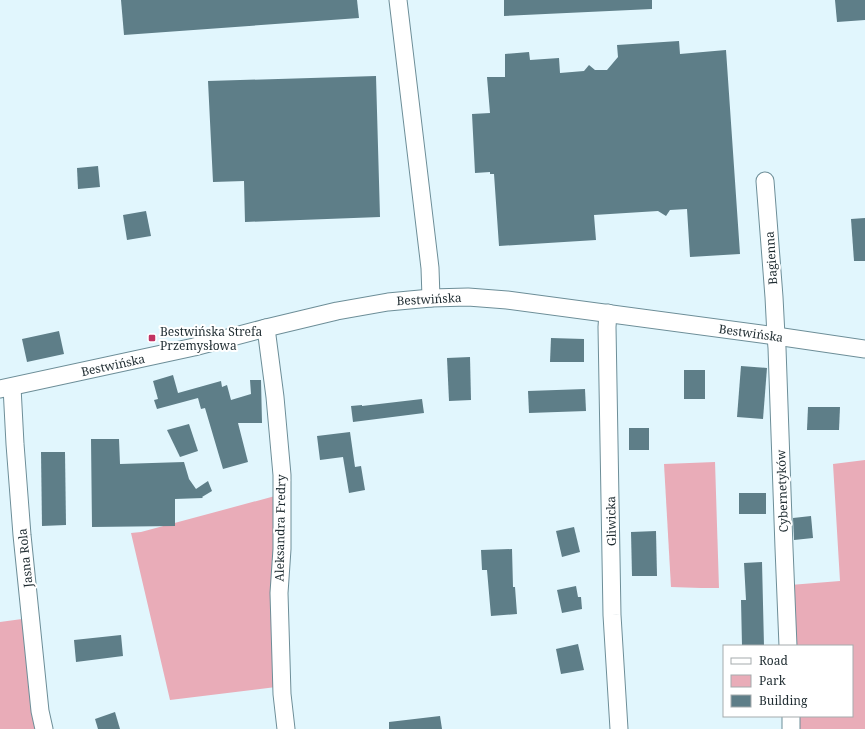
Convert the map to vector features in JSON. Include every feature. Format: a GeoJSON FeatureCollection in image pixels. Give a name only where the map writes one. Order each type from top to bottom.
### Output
{"type":"FeatureCollection","features":[{"type":"Feature","properties":{"kind":"street"},"geometry":{"type":"LineString","coordinates":[[398,0],[430,268],[431,298]]}},
{"type":"Feature","properties":{"kind":"street","name":"Bagienna"},"geometry":{"type":"LineString","coordinates":[[765,181],[776,336]]}},
{"type":"Feature","properties":{"kind":"street","name":"Bestwińska"},"geometry":{"type":"LineString","coordinates":[[6,388],[194,347],[336,311],[388,302],[431,298],[468,297],[507,300],[865,349]]}},
{"type":"Feature","properties":{"kind":"street","name":"Gliwicka"},"geometry":{"type":"LineString","coordinates":[[608,313],[612,616],[618,729]]}},
{"type":"Feature","properties":{"kind":"street","name":"Aleksandra Fredry"},"geometry":{"type":"LineString","coordinates":[[266,328],[275,397],[282,474],[282,549],[279,593],[282,694],[286,729]]}},
{"type":"Feature","properties":{"kind":"street","name":"Cybernetyków"},"geometry":{"type":"LineString","coordinates":[[776,336],[788,645]]}},
{"type":"Feature","properties":{"kind":"street","name":"Jasna Rola"},"geometry":{"type":"LineString","coordinates":[[6,388],[15,444],[22,535],[40,711],[44,729]]}},
{"type":"Feature","properties":{"kind":"street"},"geometry":{"type":"LineString","coordinates":[[791,717],[791,729]]}},
{"type":"Feature","properties":{"kind":"green space"},"geometry":{"type":"Polygon","coordinates":[[[865,460],[865,729],[797,729],[796,717],[853,717],[853,645],[793,645],[790,585],[840,581],[833,464],[865,460]]]}},
{"type":"Feature","properties":{"kind":"green space"},"geometry":{"type":"Polygon","coordinates":[[[715,462],[719,588],[671,587],[664,464],[715,462]]]}},
{"type":"Feature","properties":{"kind":"green space"},"geometry":{"type":"Polygon","coordinates":[[[275,496],[276,687],[170,700],[131,533],[141,532],[275,496]]]}},
{"type":"Feature","properties":{"kind":"green space"},"geometry":{"type":"Polygon","coordinates":[[[22,619],[32,711],[36,729],[0,729],[0,622],[22,619]]]}},
{"type":"Feature","properties":{"kind":"building"},"geometry":{"type":"Polygon","coordinates":[[[121,0],[357,0],[359,18],[124,35],[121,0]]]}},
{"type":"Feature","properties":{"kind":"building"},"geometry":{"type":"Polygon","coordinates":[[[504,0],[652,0],[652,9],[504,16],[504,0]]]}},
{"type":"Feature","properties":{"kind":"building"},"geometry":{"type":"Polygon","coordinates":[[[835,0],[865,0],[865,20],[837,22],[835,0]]]}},
{"type":"Feature","properties":{"kind":"building"},"geometry":{"type":"Polygon","coordinates":[[[679,41],[680,54],[726,50],[740,254],[690,257],[687,209],[670,210],[666,216],[658,211],[594,215],[596,240],[499,246],[494,174],[490,174],[490,172],[475,173],[472,114],[490,113],[487,77],[505,77],[505,54],[529,52],[530,60],[559,58],[560,73],[584,71],[589,65],[595,70],[607,70],[618,57],[617,45],[679,41]]]}},
{"type":"Feature","properties":{"kind":"building"},"geometry":{"type":"Polygon","coordinates":[[[376,76],[380,217],[245,222],[244,181],[213,182],[208,81],[376,76]]]}},
{"type":"Feature","properties":{"kind":"building"},"geometry":{"type":"Polygon","coordinates":[[[98,166],[100,187],[78,189],[77,168],[98,166]]]}},
{"type":"Feature","properties":{"kind":"building"},"geometry":{"type":"Polygon","coordinates":[[[146,211],[151,236],[127,240],[123,215],[146,211]]]}},
{"type":"Feature","properties":{"kind":"building"},"geometry":{"type":"Polygon","coordinates":[[[865,218],[865,261],[854,261],[851,219],[865,218]]]}},
{"type":"Feature","properties":{"kind":"building"},"geometry":{"type":"Polygon","coordinates":[[[59,331],[64,354],[27,362],[22,339],[59,331]]]}},
{"type":"Feature","properties":{"kind":"building"},"geometry":{"type":"Polygon","coordinates":[[[551,338],[584,339],[584,362],[550,362],[551,338]]]}},
{"type":"Feature","properties":{"kind":"building"},"geometry":{"type":"Polygon","coordinates":[[[470,357],[471,400],[449,401],[447,358],[470,357]]]}},
{"type":"Feature","properties":{"kind":"building"},"geometry":{"type":"Polygon","coordinates":[[[741,366],[767,368],[763,419],[737,417],[741,366]]]}},
{"type":"Feature","properties":{"kind":"building"},"geometry":{"type":"Polygon","coordinates":[[[684,370],[705,370],[705,399],[684,399],[684,370]]]}},
{"type":"Feature","properties":{"kind":"building"},"geometry":{"type":"Polygon","coordinates":[[[173,375],[178,393],[221,381],[222,387],[227,385],[231,400],[251,394],[250,380],[261,380],[262,423],[238,423],[248,462],[223,469],[205,408],[201,409],[198,398],[157,409],[154,400],[158,399],[153,381],[173,375]]]}},
{"type":"Feature","properties":{"kind":"building"},"geometry":{"type":"Polygon","coordinates":[[[585,389],[586,411],[529,413],[528,391],[585,389]]]}},
{"type":"Feature","properties":{"kind":"building"},"geometry":{"type":"Polygon","coordinates":[[[422,399],[424,413],[353,422],[351,406],[422,399]]]}},
{"type":"Feature","properties":{"kind":"building"},"geometry":{"type":"Polygon","coordinates":[[[808,407],[840,407],[839,430],[807,430],[808,407]]]}},
{"type":"Feature","properties":{"kind":"building"},"geometry":{"type":"Polygon","coordinates":[[[189,424],[198,451],[180,457],[167,430],[189,424]]]}},
{"type":"Feature","properties":{"kind":"building"},"geometry":{"type":"Polygon","coordinates":[[[629,428],[649,428],[649,450],[629,450],[629,428]]]}},
{"type":"Feature","properties":{"kind":"building"},"geometry":{"type":"Polygon","coordinates":[[[350,432],[355,467],[361,466],[365,490],[349,493],[343,457],[320,460],[317,436],[350,432]]]}},
{"type":"Feature","properties":{"kind":"building"},"geometry":{"type":"Polygon","coordinates":[[[91,439],[119,439],[120,464],[184,462],[189,479],[196,489],[208,481],[212,491],[202,497],[203,498],[175,499],[175,526],[92,527],[91,439]]]}},
{"type":"Feature","properties":{"kind":"building"},"geometry":{"type":"Polygon","coordinates":[[[41,452],[65,452],[66,525],[42,526],[41,452]]]}},
{"type":"Feature","properties":{"kind":"building"},"geometry":{"type":"Polygon","coordinates":[[[739,493],[766,493],[766,514],[739,514],[739,493]]]}},
{"type":"Feature","properties":{"kind":"building"},"geometry":{"type":"Polygon","coordinates":[[[811,516],[813,538],[794,540],[793,518],[811,516]]]}},
{"type":"Feature","properties":{"kind":"building"},"geometry":{"type":"Polygon","coordinates":[[[574,527],[580,552],[562,557],[556,531],[574,527]]]}},
{"type":"Feature","properties":{"kind":"building"},"geometry":{"type":"Polygon","coordinates":[[[656,531],[657,576],[632,576],[631,532],[656,531]]]}},
{"type":"Feature","properties":{"kind":"building"},"geometry":{"type":"Polygon","coordinates":[[[512,549],[513,587],[515,587],[517,614],[491,616],[487,570],[482,570],[481,550],[512,549]]]}},
{"type":"Feature","properties":{"kind":"building"},"geometry":{"type":"Polygon","coordinates":[[[762,562],[764,645],[742,645],[741,600],[746,600],[744,563],[762,562]]]}},
{"type":"Feature","properties":{"kind":"building"},"geometry":{"type":"Polygon","coordinates":[[[576,586],[578,597],[581,597],[582,609],[562,613],[557,590],[576,586]]]}},
{"type":"Feature","properties":{"kind":"building"},"geometry":{"type":"Polygon","coordinates":[[[121,635],[123,656],[76,662],[74,640],[121,635]]]}},
{"type":"Feature","properties":{"kind":"building"},"geometry":{"type":"Polygon","coordinates":[[[578,644],[584,670],[561,674],[556,649],[578,644]]]}},
{"type":"Feature","properties":{"kind":"building"},"geometry":{"type":"Polygon","coordinates":[[[115,712],[120,729],[98,729],[95,719],[115,712]]]}},
{"type":"Feature","properties":{"kind":"building"},"geometry":{"type":"Polygon","coordinates":[[[440,716],[442,729],[389,729],[389,722],[440,716]]]}},
{"type":"Feature","properties":{"kind":"place","name":"Bestwińska Strefa Przemysłowa"},"geometry":{"type":"Point","coordinates":[152,338]}}]}
